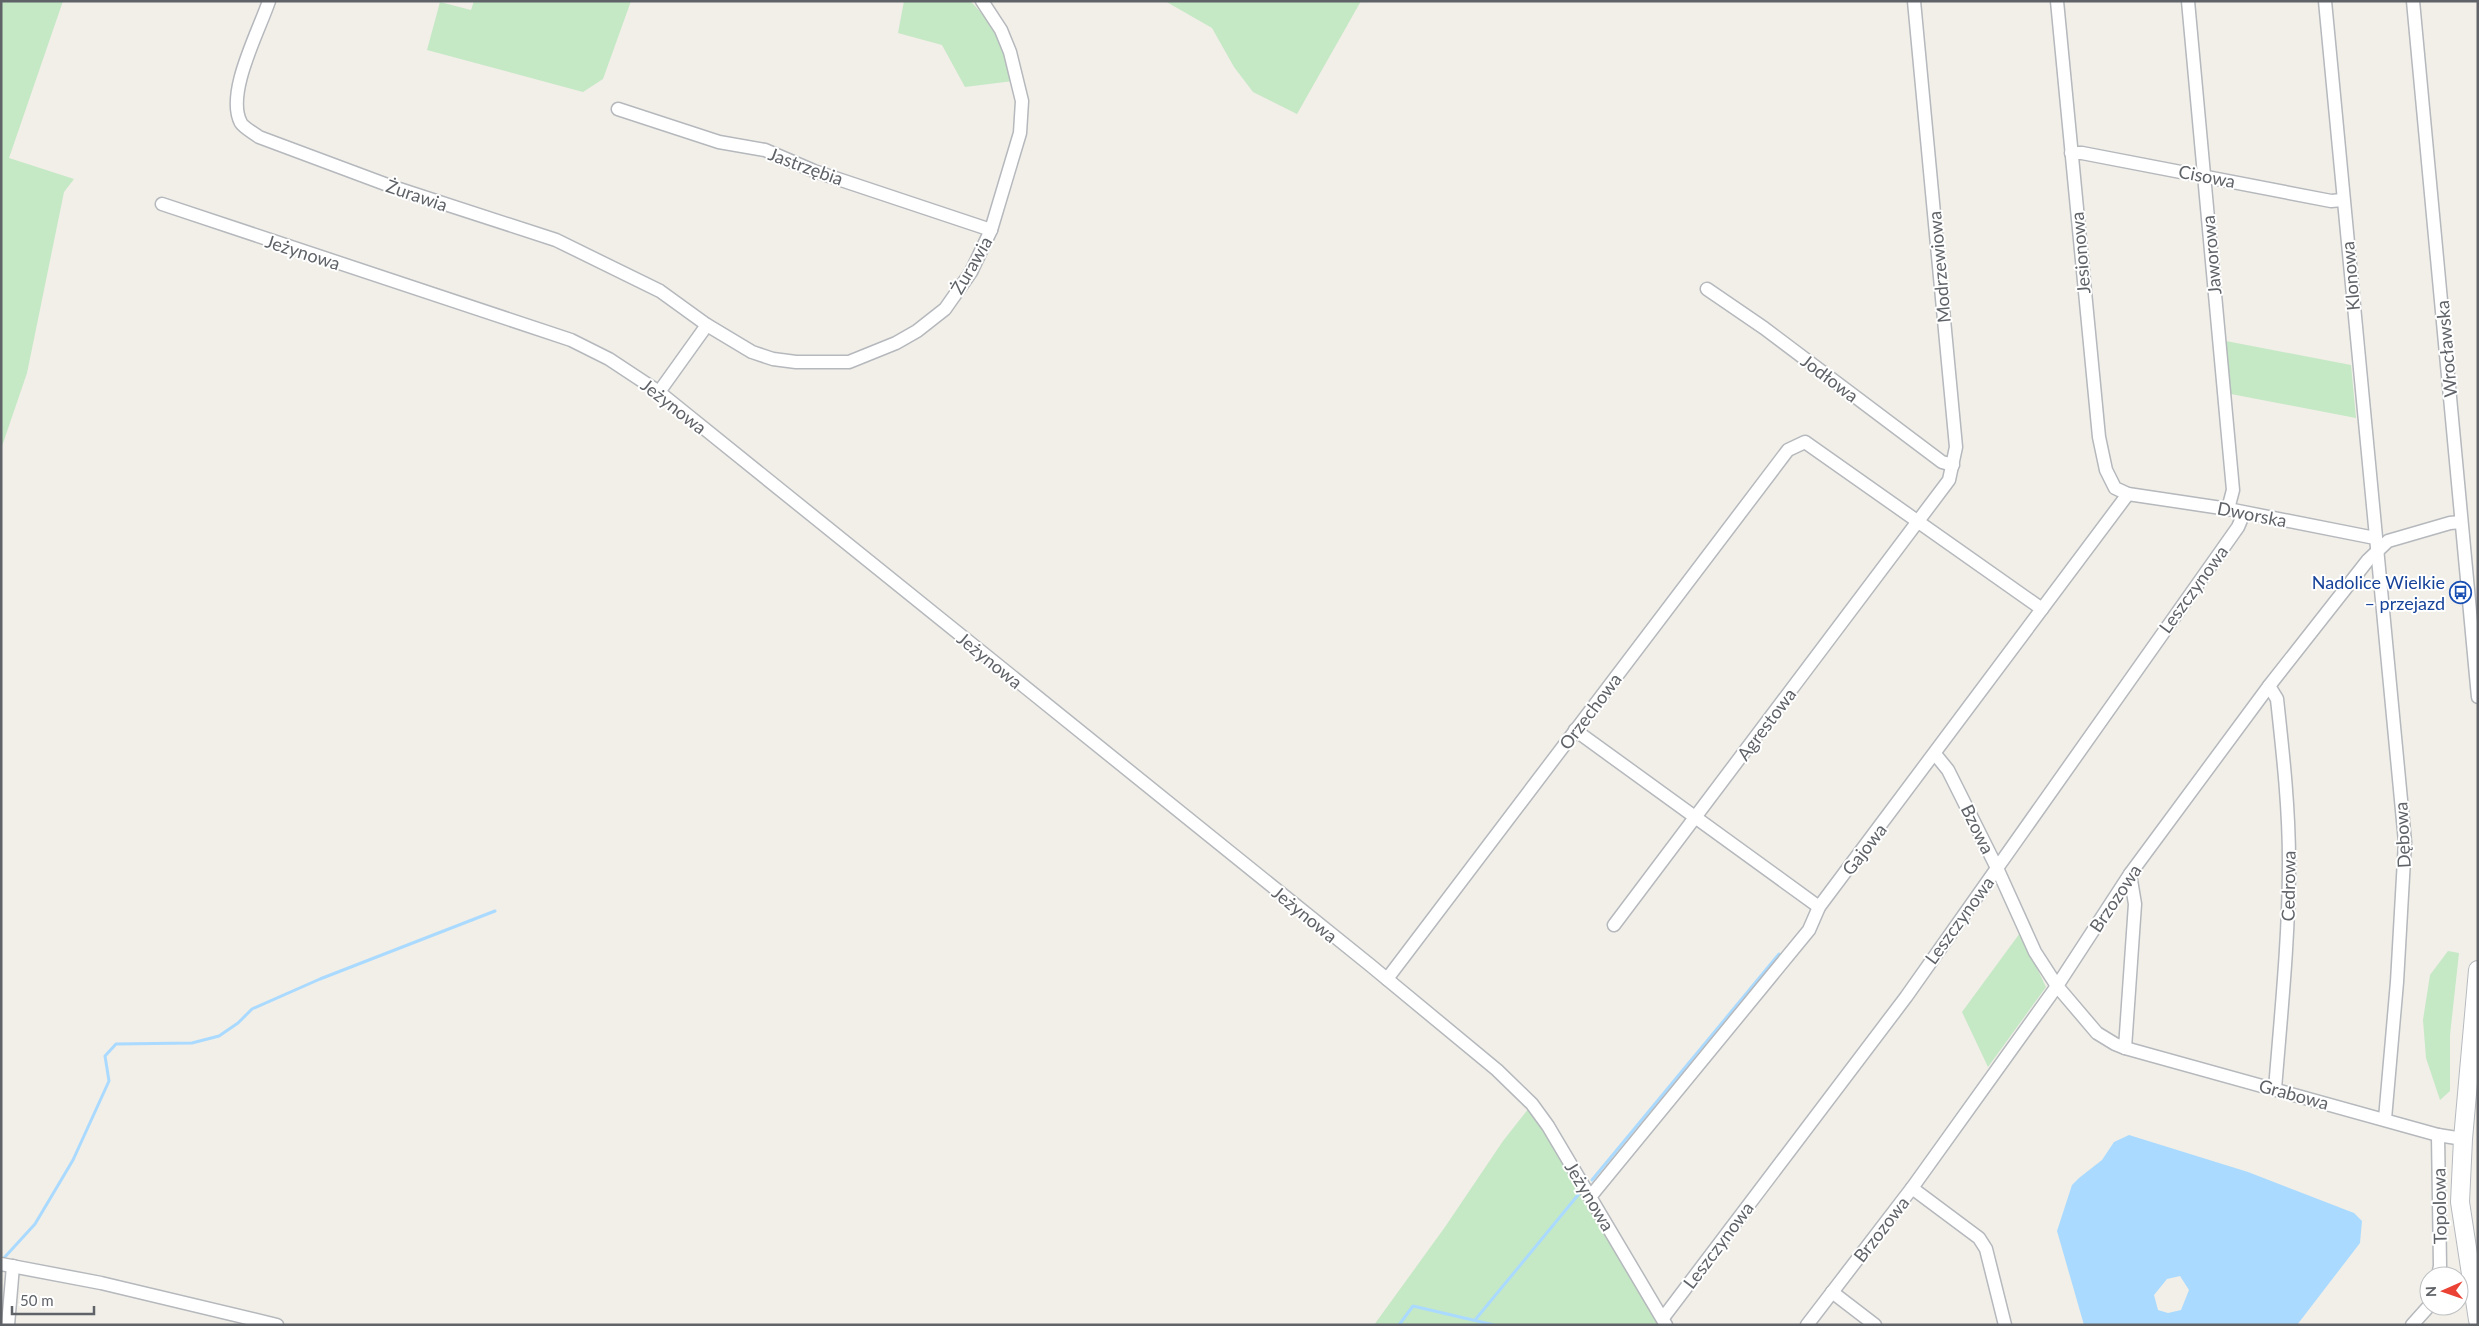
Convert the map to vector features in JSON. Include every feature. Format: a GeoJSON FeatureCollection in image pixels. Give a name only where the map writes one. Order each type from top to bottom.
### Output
{"type":"FeatureCollection","features":[{"type":"Feature","properties":{"kind":"street","name":"Żurawia"},"geometry":{"type":"LineString","coordinates":[[269,1],[242,76],[236,103],[241,124],[259,137],[402,190],[556,240],[660,291],[707,325],[752,352],[773,359],[796,362],[849,362],[896,343],[916,331],[944,309],[971,272],[992,230],[1020,133],[1023,116],[1020,85],[1013,59],[1001,30],[983,2]]}},
{"type":"Feature","properties":{"kind":"street","name":"Modrzewiowa"},"geometry":{"type":"LineString","coordinates":[[1914,1],[1956,447],[1949,480],[1918,523]]}},
{"type":"Feature","properties":{"kind":"street","name":"Jesionowa"},"geometry":{"type":"LineString","coordinates":[[2057,1],[2099,437],[2106,470],[2115,488],[2128,494]]}},
{"type":"Feature","properties":{"kind":"street","name":"Jaworowa"},"geometry":{"type":"LineString","coordinates":[[2188,1],[2217,340],[2233,490],[2228,509]]}},
{"type":"Feature","properties":{"kind":"street","name":"Klonowa"},"geometry":{"type":"LineString","coordinates":[[2325,1],[2376,551]]}},
{"type":"Feature","properties":{"kind":"street","name":"Wrocławska"},"geometry":{"type":"LineString","coordinates":[[2413,1],[2478,697]]}},
{"type":"Feature","properties":{"kind":"street","name":"Jastrzębia"},"geometry":{"type":"LineString","coordinates":[[618,110],[719,142],[765,150],[814,171],[992,230]]}},
{"type":"Feature","properties":{"kind":"street","name":"Cisowa"},"geometry":{"type":"LineString","coordinates":[[2071,153],[2082,152],[2331,200],[2343,200]]}},
{"type":"Feature","properties":{"kind":"street","name":"Jeżynowa"},"geometry":{"type":"LineString","coordinates":[[162,204],[571,340],[609,359],[658,392],[1497,1070],[1532,1104],[1548,1126],[1664,1321]]}},
{"type":"Feature","properties":{"kind":"street","name":"Jodłowa"},"geometry":{"type":"LineString","coordinates":[[1708,289],[1764,328],[1942,462],[1953,465]]}},
{"type":"Feature","properties":{"kind":"street"},"geometry":{"type":"LineString","coordinates":[[658,392],[707,325]]}},
{"type":"Feature","properties":{"kind":"street","name":"Orzechowa"},"geometry":{"type":"LineString","coordinates":[[1386,979],[1788,450],[1805,442],[1918,523]]}},
{"type":"Feature","properties":{"kind":"street","name":"Dworska"},"geometry":{"type":"LineString","coordinates":[[2128,494],[2228,509],[2244,514],[2375,538]]}},
{"type":"Feature","properties":{"kind":"street","name":"Gajowa"},"geometry":{"type":"LineString","coordinates":[[1590,1197],[1809,930],[1819,907],[2128,494]]}},
{"type":"Feature","properties":{"kind":"street","name":"Leszczynowa"},"geometry":{"type":"LineString","coordinates":[[1664,1321],[1906,997],[2238,527],[2244,514]]}},
{"type":"Feature","properties":{"kind":"street","name":"Brzozowa"},"geometry":{"type":"LineString","coordinates":[[1807,1325],[1912,1188],[2057,986],[2130,874],[2269,686],[2376,551],[2388,541],[2450,523],[2461,522]]}},
{"type":"Feature","properties":{"kind":"street"},"geometry":{"type":"LineString","coordinates":[[1918,523],[2042,609]]}},
{"type":"Feature","properties":{"kind":"street","name":"Agrestowa"},"geometry":{"type":"LineString","coordinates":[[1614,925],[1918,523]]}},
{"type":"Feature","properties":{"kind":"street","name":"Dębowa"},"geometry":{"type":"LineString","coordinates":[[2376,551],[2381,574],[2405,842],[2398,964],[2384,1119]]}},
{"type":"Feature","properties":{"kind":"street","name":"Cedrowa"},"geometry":{"type":"LineString","coordinates":[[2269,686],[2277,700],[2288,804],[2289,852],[2288,922],[2275,1089]]}},
{"type":"Feature","properties":{"kind":"street"},"geometry":{"type":"LineString","coordinates":[[1575,730],[1819,907]]}},
{"type":"Feature","properties":{"kind":"street","name":"Bzowa"},"geometry":{"type":"LineString","coordinates":[[1935,754],[1948,770],[1997,868],[2035,952],[2057,986]]}},
{"type":"Feature","properties":{"kind":"street"},"geometry":{"type":"LineString","coordinates":[[2125,1048],[2136,904],[2130,874]]}},
{"type":"Feature","properties":{"kind":"street"},"geometry":{"type":"LineString","coordinates":[[2478,970],[2463,1139],[2460,1202],[2478,1320]]}},
{"type":"Feature","properties":{"kind":"street","name":"Grabowa"},"geometry":{"type":"LineString","coordinates":[[2057,986],[2097,1033],[2125,1048],[2438,1135],[2463,1139]]}},
{"type":"Feature","properties":{"kind":"street","name":"Topolowa"},"geometry":{"type":"LineString","coordinates":[[2438,1135],[2440,1266]]}},
{"type":"Feature","properties":{"kind":"street"},"geometry":{"type":"LineString","coordinates":[[1912,1188],[1979,1238],[1986,1249],[2005,1325]]}},
{"type":"Feature","properties":{"kind":"street"},"geometry":{"type":"LineString","coordinates":[[8,1325],[7,1265],[100,1284],[277,1325]]}},
{"type":"Feature","properties":{"kind":"street"},"geometry":{"type":"LineString","coordinates":[[1832,1292],[1875,1325]]}},
{"type":"Feature","properties":{"kind":"green space"},"geometry":{"type":"Polygon","coordinates":[[[1,1],[63,1],[9,158],[74,179],[64,192],[27,373],[1,449],[1,1]]]}},
{"type":"Feature","properties":{"kind":"green space"},"geometry":{"type":"Polygon","coordinates":[[[474,1],[631,1],[603,79],[583,92],[427,50],[440,2],[471,10],[474,1]]]}},
{"type":"Feature","properties":{"kind":"green space"},"geometry":{"type":"Polygon","coordinates":[[[904,1],[970,1],[986,19],[998,38],[1013,81],[965,87],[942,45],[898,33],[904,1]]]}},
{"type":"Feature","properties":{"kind":"green space"},"geometry":{"type":"Polygon","coordinates":[[[1165,1],[1361,1],[1297,114],[1253,92],[1234,67],[1212,28],[1165,1]]]}},
{"type":"Feature","properties":{"kind":"green space"},"geometry":{"type":"Polygon","coordinates":[[[2226,341],[2351,365],[2356,418],[2231,394],[2226,341]]]}},
{"type":"Feature","properties":{"kind":"green space"},"geometry":{"type":"Polygon","coordinates":[[[2020,933],[2046,987],[1988,1067],[1962,1012],[2020,933]]]}},
{"type":"Feature","properties":{"kind":"green space"},"geometry":{"type":"Polygon","coordinates":[[[2448,951],[2459,953],[2450,1035],[2450,1091],[2440,1100],[2426,1058],[2423,1020],[2430,975],[2448,951]]]}},
{"type":"Feature","properties":{"kind":"green space"},"geometry":{"type":"Polygon","coordinates":[[[1529,1108],[1550,1138],[1660,1325],[1374,1325],[1445,1227],[1503,1141],[1529,1108]]]}},
{"type":"Feature","properties":{"kind":"water"},"geometry":{"type":"Polygon","coordinates":[[[2129,1135],[2248,1172],[2354,1213],[2362,1221],[2360,1243],[2297,1325],[2084,1325],[2057,1231],[2072,1185],[2102,1160],[2114,1142],[2129,1135]],[[2180,1276],[2167,1279],[2154,1295],[2158,1310],[2168,1313],[2181,1310],[2189,1290],[2180,1276]]]}},
{"type":"Feature","properties":{"kind":"waterway"},"geometry":{"type":"LineString","coordinates":[[3,1259],[35,1224],[73,1160],[109,1081],[105,1056],[116,1044],[192,1043],[219,1036],[238,1023],[252,1009],[320,979],[495,911]]}},
{"type":"Feature","properties":{"kind":"waterway"},"geometry":{"type":"LineString","coordinates":[[1592,1180],[1779,954]]}},
{"type":"Feature","properties":{"kind":"waterway"},"geometry":{"type":"LineString","coordinates":[[1475,1320],[1578,1195]]}},
{"type":"Feature","properties":{"kind":"waterway"},"geometry":{"type":"LineString","coordinates":[[1399,1325],[1413,1306],[1494,1325]]}},
{"type":"Feature","properties":{"kind":"place","name":"Nadolice Wielkie – przejazd"},"geometry":{"type":"Point","coordinates":[2461,592]}}]}
